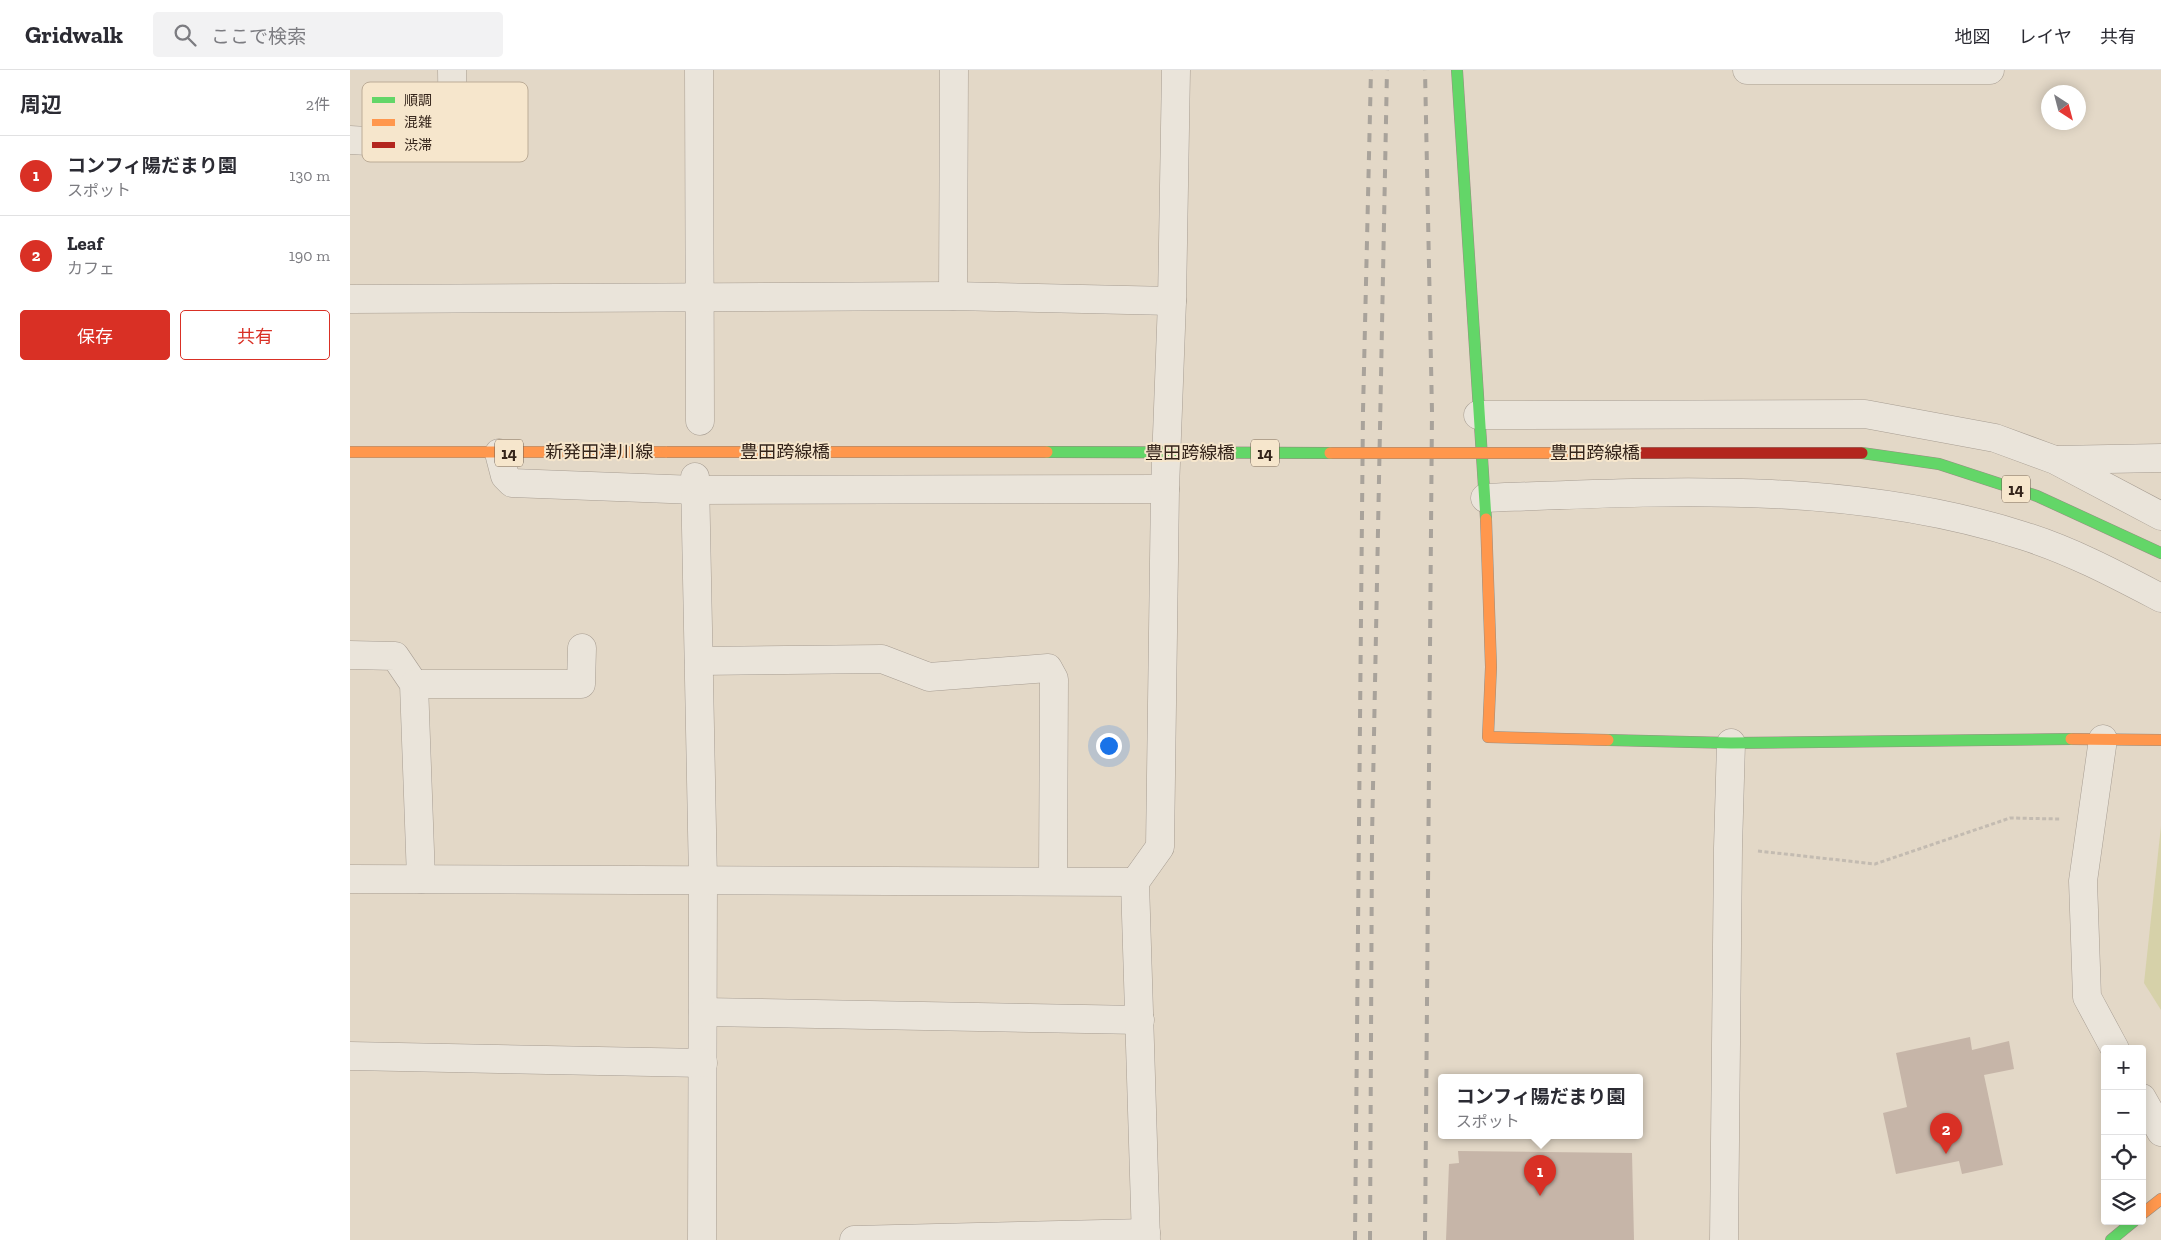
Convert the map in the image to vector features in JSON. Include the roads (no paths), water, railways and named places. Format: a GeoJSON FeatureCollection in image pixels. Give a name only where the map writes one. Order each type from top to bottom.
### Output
{"type":"FeatureCollection","features":[{"type":"Feature","properties":{"kind":"main road"},"geometry":{"type":"LineString","coordinates":[[1457,70],[1484,498],[1491,667],[1488,737],[1731,743],[2161,740]]}},
{"type":"Feature","properties":{"kind":"main road","name":"新発田津川線"},"geometry":{"type":"LineString","coordinates":[[350,452],[667,452]]}},
{"type":"Feature","properties":{"kind":"main road","name":"豊田跨線橋"},"geometry":{"type":"LineString","coordinates":[[667,452],[1862,453],[1939,464],[2037,496],[2161,553]]}},
{"type":"Feature","properties":{"kind":"main road"},"geometry":{"type":"LineString","coordinates":[[2146,1211],[2161,1198]]}},
{"type":"Feature","properties":{"kind":"main road"},"geometry":{"type":"LineString","coordinates":[[2111,1240],[2129,1225]]}},
{"type":"Feature","properties":{"kind":"street"},"geometry":{"type":"LineString","coordinates":[[699,70],[700,421]]}},
{"type":"Feature","properties":{"kind":"street"},"geometry":{"type":"LineString","coordinates":[[953,296],[954,70]]}},
{"type":"Feature","properties":{"kind":"street"},"geometry":{"type":"LineString","coordinates":[[854,1240],[1146,1236],[1135,882],[1160,847],[1164,489],[1172,301],[1176,70]]}},
{"type":"Feature","properties":{"kind":"street"},"geometry":{"type":"LineString","coordinates":[[1747,70],[1990,70]]}},
{"type":"Feature","properties":{"kind":"street"},"geometry":{"type":"LineString","coordinates":[[350,299],[953,296],[1172,301]]}},
{"type":"Feature","properties":{"kind":"street"},"geometry":{"type":"LineString","coordinates":[[1478,415],[1865,414],[1995,438],[2055,460],[2161,516]]}},
{"type":"Feature","properties":{"kind":"street"},"geometry":{"type":"LineString","coordinates":[[499,453],[505,476],[512,483],[1164,489]]}},
{"type":"Feature","properties":{"kind":"street"},"geometry":{"type":"LineString","coordinates":[[2055,460],[2161,458]]}},
{"type":"Feature","properties":{"kind":"street"},"geometry":{"type":"LineString","coordinates":[[696,484],[703,880],[702,1240]]}},
{"type":"Feature","properties":{"kind":"street"},"geometry":{"type":"LineString","coordinates":[[1484,498],[1607,493],[1791,494],[1909,507],[2024,536],[2103,567],[2161,598]]}},
{"type":"Feature","properties":{"kind":"street"},"geometry":{"type":"LineString","coordinates":[[414,684],[581,684],[582,648]]}},
{"type":"Feature","properties":{"kind":"street"},"geometry":{"type":"LineString","coordinates":[[350,655],[395,656],[414,684],[421,879]]}},
{"type":"Feature","properties":{"kind":"street"},"geometry":{"type":"LineString","coordinates":[[699,661],[882,659],[929,677],[1048,668],[1054,679],[1053,881]]}},
{"type":"Feature","properties":{"kind":"street"},"geometry":{"type":"LineString","coordinates":[[2103,739],[2083,881],[2087,997],[2113,1045]]}},
{"type":"Feature","properties":{"kind":"street"},"geometry":{"type":"LineString","coordinates":[[1724,1240],[1728,848],[1731,743]]}},
{"type":"Feature","properties":{"kind":"street"},"geometry":{"type":"LineString","coordinates":[[350,879],[1135,882]]}},
{"type":"Feature","properties":{"kind":"street"},"geometry":{"type":"LineString","coordinates":[[703,1012],[1140,1020]]}},
{"type":"Feature","properties":{"kind":"street"},"geometry":{"type":"LineString","coordinates":[[350,1056],[703,1063]]}},
{"type":"Feature","properties":{"kind":"street"},"geometry":{"type":"LineString","coordinates":[[2146,1105],[2161,1132]]}},
{"type":"Feature","properties":{"kind":"railway"},"geometry":{"type":"LineString","coordinates":[[1355,1240],[1363,411],[1371,70]]}},
{"type":"Feature","properties":{"kind":"railway"},"geometry":{"type":"LineString","coordinates":[[1370,1240],[1372,838],[1387,70]]}},
{"type":"Feature","properties":{"kind":"railway"},"geometry":{"type":"LineString","coordinates":[[1425,70],[1432,412],[1425,1240]]}},
{"type":"Feature","properties":{"kind":"place","name":"Leaf"},"geometry":{"type":"Point","coordinates":[1946,1154]}},
{"type":"Feature","properties":{"kind":"place","name":"コンフィ陽だまり園"},"geometry":{"type":"Point","coordinates":[1540,1196]}}]}
